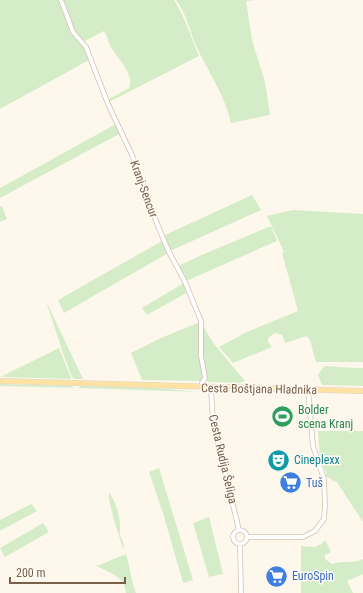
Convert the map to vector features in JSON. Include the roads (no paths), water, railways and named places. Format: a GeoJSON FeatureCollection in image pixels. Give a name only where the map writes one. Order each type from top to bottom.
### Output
{"type":"FeatureCollection","features":[{"type":"Feature","properties":{"kind":"main road","name":"Cesta Boštjana Hladnika"},"geometry":{"type":"LineString","coordinates":[[0,381],[363,392]]}},
{"type":"Feature","properties":{"kind":"street","name":"Kranj-Sencur"},"geometry":{"type":"LineString","coordinates":[[61,0],[73,32],[86,47],[108,104],[132,156],[158,226],[169,252],[185,282],[201,321],[200,356],[205,378],[202,383]]}},
{"type":"Feature","properties":{"kind":"street","name":"Cesta Rudija Šeliga"},"geometry":{"type":"LineString","coordinates":[[211,388],[212,422],[239,530]]}},
{"type":"Feature","properties":{"kind":"street"},"geometry":{"type":"LineString","coordinates":[[247,537],[303,537],[315,531],[324,519],[324,480],[313,446],[308,390]]}},
{"type":"Feature","properties":{"kind":"street"},"geometry":{"type":"LineString","coordinates":[[240,544],[236,543],[233,538],[234,533],[239,530],[244,532],[247,537]]}},
{"type":"Feature","properties":{"kind":"street"},"geometry":{"type":"LineString","coordinates":[[240,544],[244,542],[247,537]]}},
{"type":"Feature","properties":{"kind":"street"},"geometry":{"type":"LineString","coordinates":[[240,544],[241,593]]}},
{"type":"Feature","properties":{"kind":"place","name":"Bolder scena Kranj"},"geometry":{"type":"Point","coordinates":[283,417]}},
{"type":"Feature","properties":{"kind":"place","name":"Cineplexx"},"geometry":{"type":"Point","coordinates":[278,460]}},
{"type":"Feature","properties":{"kind":"place","name":"Tuš"},"geometry":{"type":"Point","coordinates":[291,483]}},
{"type":"Feature","properties":{"kind":"place","name":"EuroSpin"},"geometry":{"type":"Point","coordinates":[277,576]}}]}
